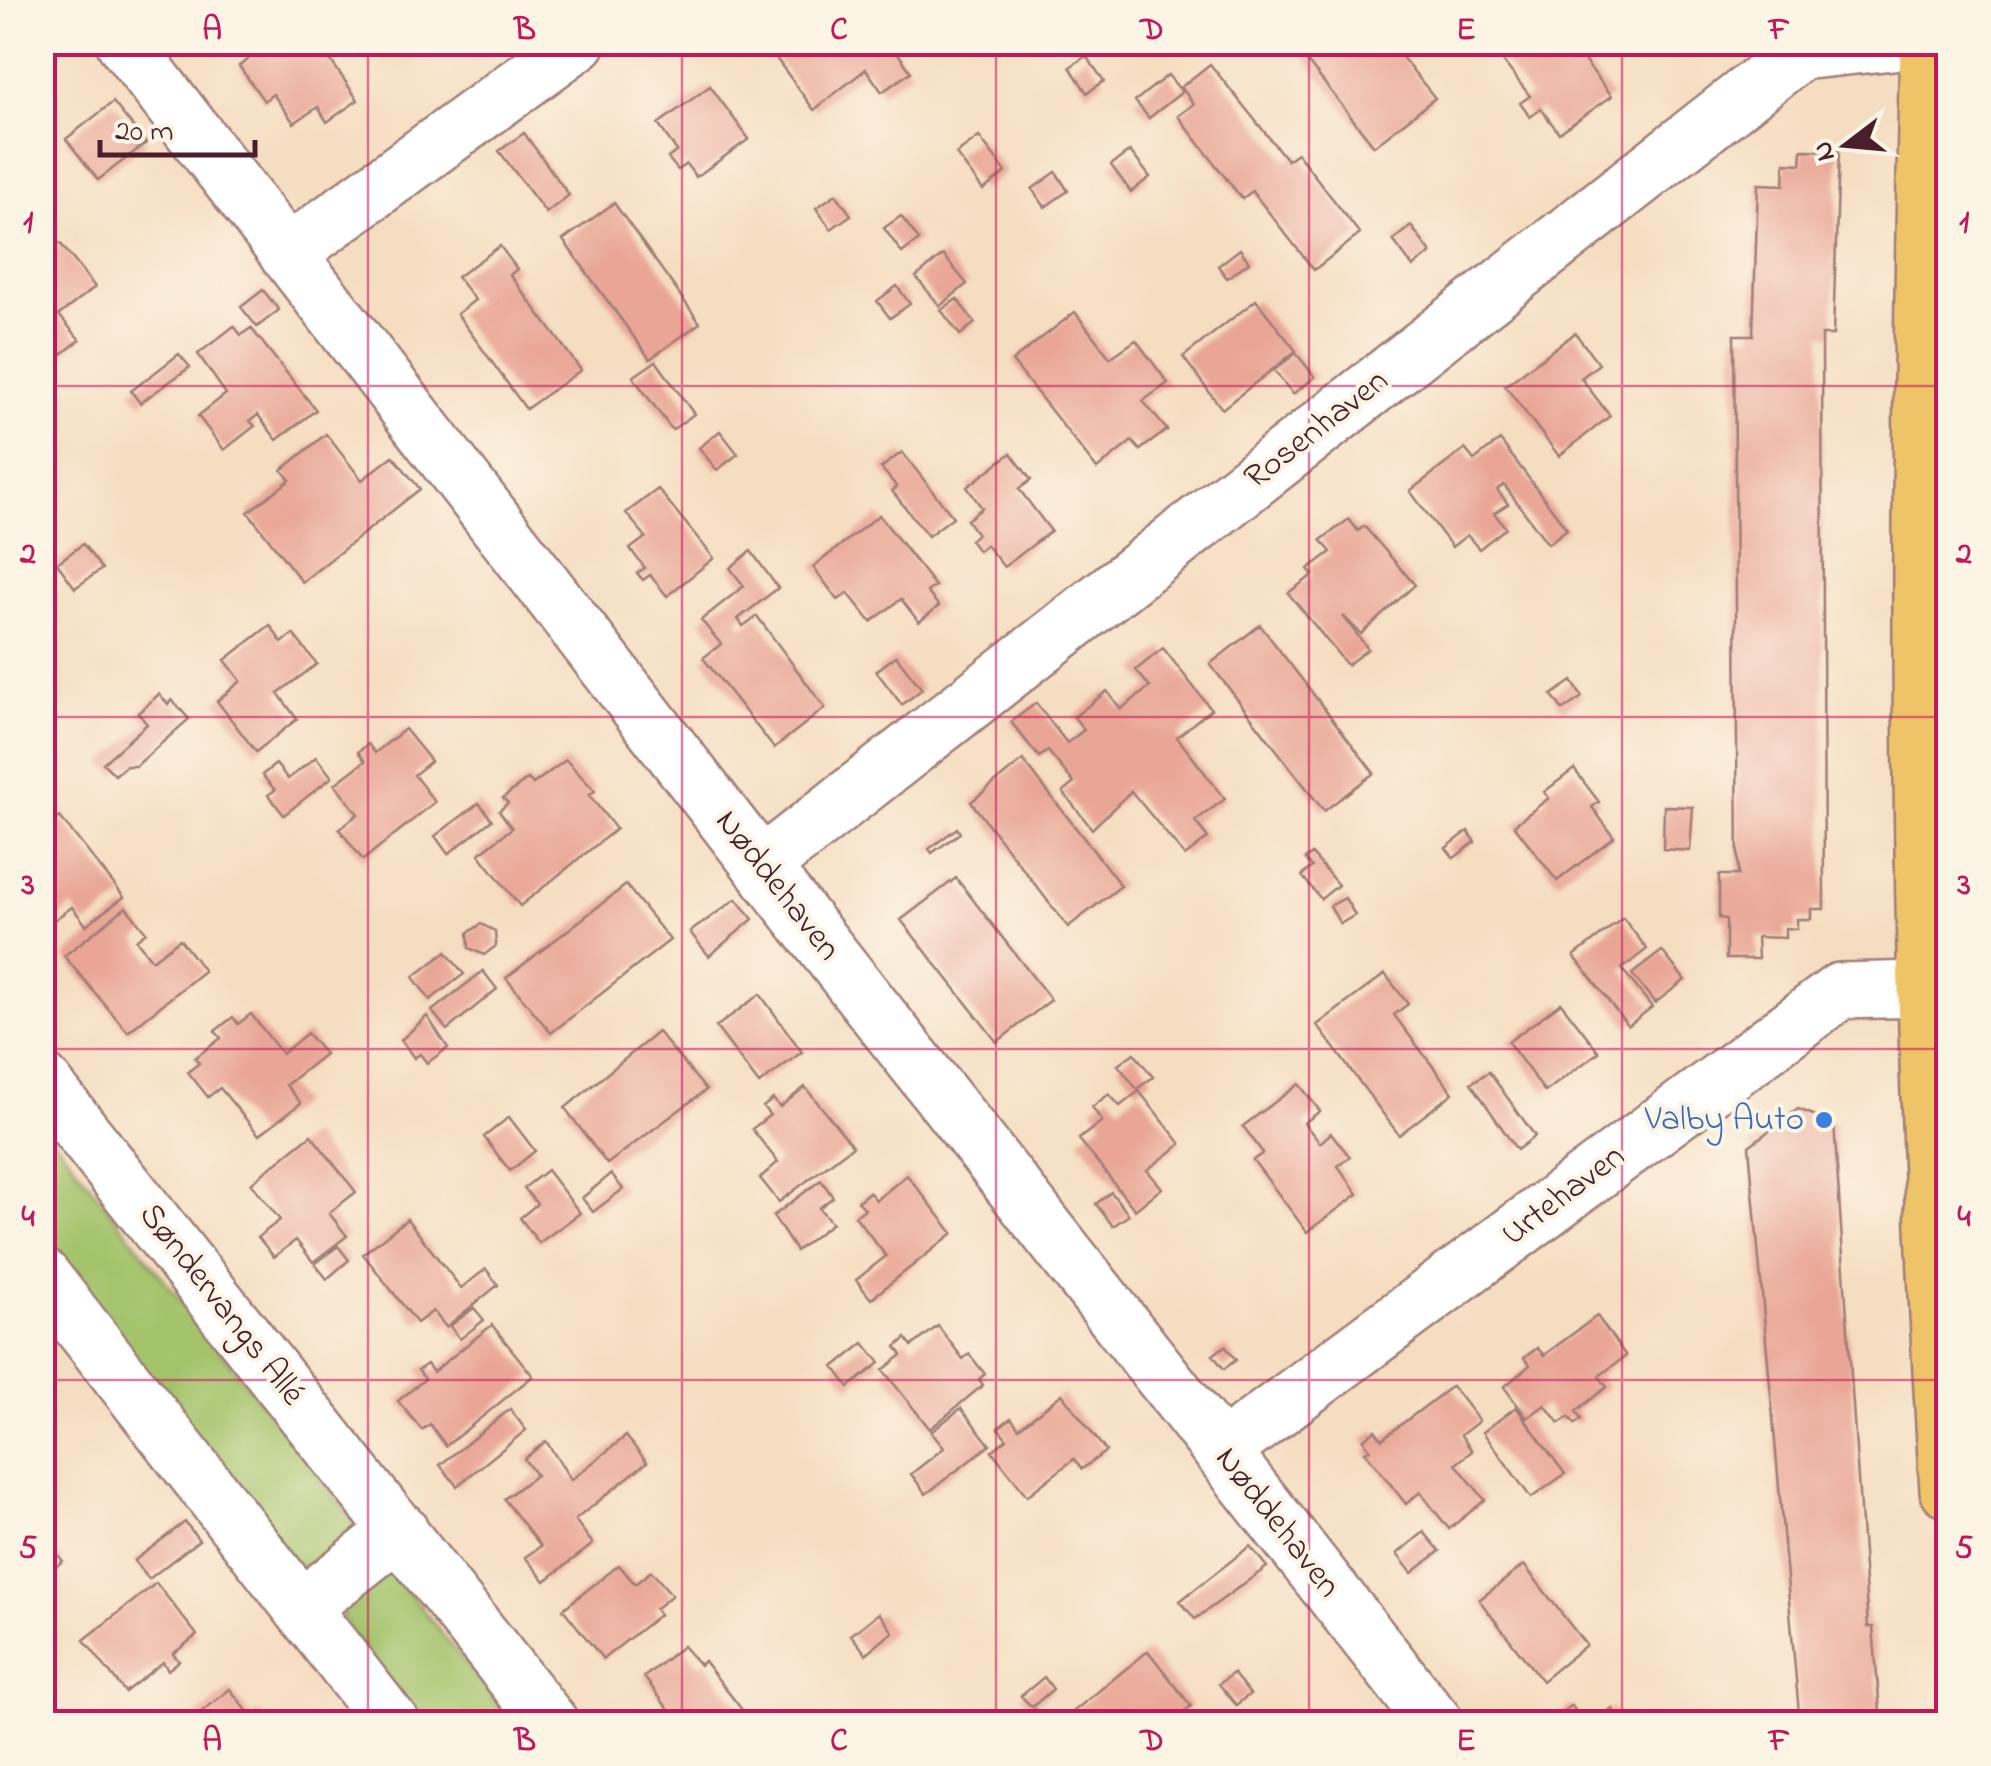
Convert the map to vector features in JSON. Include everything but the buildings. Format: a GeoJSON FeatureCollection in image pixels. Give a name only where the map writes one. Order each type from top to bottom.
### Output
{"type":"FeatureCollection","features":[{"type":"Feature","properties":{"kind":"main road"},"geometry":{"type":"LineString","coordinates":[[1928,42],[1918,598],[1924,988],[1948,1490]]}},
{"type":"Feature","properties":{"kind":"street","name":"Nøddehaven"},"geometry":{"type":"LineString","coordinates":[[124,42],[761,866],[1436,1724]]}},
{"type":"Feature","properties":{"kind":"street"},"geometry":{"type":"LineString","coordinates":[[287,254],[578,42]]}},
{"type":"Feature","properties":{"kind":"street","name":"Rosenhaven"},"geometry":{"type":"LineString","coordinates":[[761,866],[1800,52],[1893,42]]}},
{"type":"Feature","properties":{"kind":"street","name":"Urtehaven"},"geometry":{"type":"LineString","coordinates":[[1221,1452],[1840,992],[1924,988]]}},
{"type":"Feature","properties":{"kind":"street","name":"Søndervangs Allé"},"geometry":{"type":"LineString","coordinates":[[42,1081],[551,1724]]}},
{"type":"Feature","properties":{"kind":"street"},"geometry":{"type":"LineString","coordinates":[[42,1276],[392,1724]]}},
{"type":"Feature","properties":{"kind":"street"},"geometry":{"type":"LineString","coordinates":[[300,1608],[400,1530]]}},
{"type":"Feature","properties":{"kind":"green space"},"geometry":{"type":"Polygon","coordinates":[[[42,1124],[355,1522],[353,1531],[312,1566],[300,1568],[290,1558],[43,1239],[42,1124]]]}},
{"type":"Feature","properties":{"kind":"green space"},"geometry":{"type":"Polygon","coordinates":[[[392,1571],[513,1723],[422,1723],[342,1622],[342,1608],[392,1571]]]}},
{"type":"Feature","properties":{"kind":"place","name":"Valby Auto"},"geometry":{"type":"Point","coordinates":[1824,1120]}}]}
